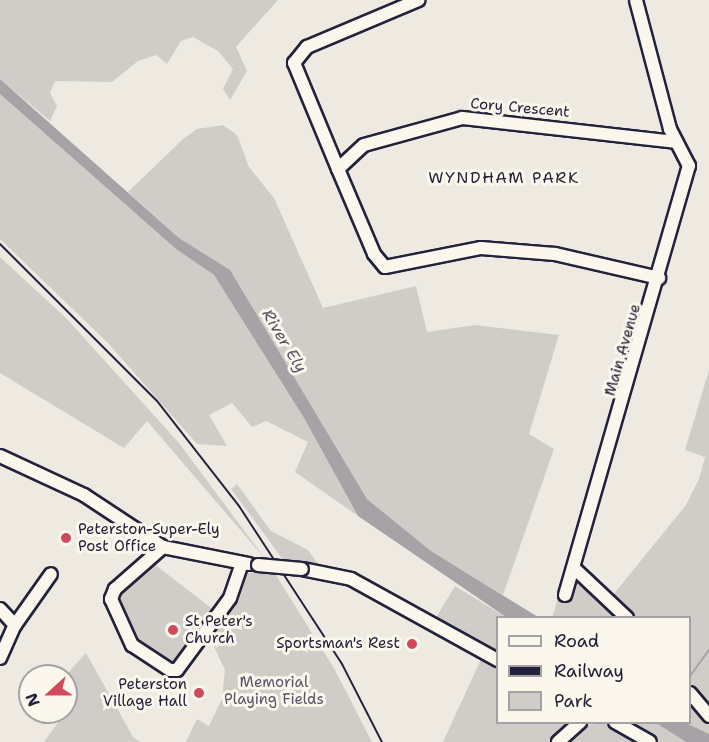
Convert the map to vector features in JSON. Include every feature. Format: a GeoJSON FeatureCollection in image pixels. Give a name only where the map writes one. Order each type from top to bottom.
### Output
{"type":"FeatureCollection","features":[{"type":"Feature","properties":{"kind":"street"},"geometry":{"type":"LineString","coordinates":[[418,0],[307,47],[294,63],[295,76],[374,254],[385,267],[480,248],[555,254],[659,278]]}},
{"type":"Feature","properties":{"kind":"street","name":"Main Avenue"},"geometry":{"type":"LineString","coordinates":[[565,595],[659,278],[689,166],[676,142],[636,0]]}},
{"type":"Feature","properties":{"kind":"street","name":"Cory Crescent"},"geometry":{"type":"LineString","coordinates":[[338,169],[364,145],[462,118],[676,142]]}},
{"type":"Feature","properties":{"kind":"street"},"geometry":{"type":"LineString","coordinates":[[0,456],[84,495],[164,547],[242,563],[302,569],[351,579],[496,659]]}},
{"type":"Feature","properties":{"kind":"street"},"geometry":{"type":"LineString","coordinates":[[164,547],[115,589],[111,599],[132,645],[170,670],[177,670],[230,598],[242,563]]}},
{"type":"Feature","properties":{"kind":"street"},"geometry":{"type":"LineString","coordinates":[[574,568],[625,616]]}},
{"type":"Feature","properties":{"kind":"street"},"geometry":{"type":"LineString","coordinates":[[0,658],[15,625],[51,574]]}},
{"type":"Feature","properties":{"kind":"street"},"geometry":{"type":"LineString","coordinates":[[0,609],[15,625]]}},
{"type":"Feature","properties":{"kind":"street"},"geometry":{"type":"LineString","coordinates":[[691,694],[709,716]]}},
{"type":"Feature","properties":{"kind":"street"},"geometry":{"type":"LineString","coordinates":[[558,742],[579,724]]}},
{"type":"Feature","properties":{"kind":"street"},"geometry":{"type":"LineString","coordinates":[[617,724],[650,742]]}},
{"type":"Feature","properties":{"kind":"green space"},"geometry":{"type":"Polygon","coordinates":[[[0,0],[278,0],[236,47],[247,71],[230,100],[223,89],[233,69],[218,51],[193,37],[181,41],[167,64],[156,55],[138,61],[112,82],[55,81],[50,93],[57,106],[50,121],[0,79],[0,0]]]}},
{"type":"Feature","properties":{"kind":"green space"},"geometry":{"type":"Polygon","coordinates":[[[0,94],[176,249],[214,275],[304,418],[358,516],[295,472],[308,442],[266,421],[252,427],[232,403],[209,415],[227,446],[197,444],[108,343],[0,239],[0,94]]]}},
{"type":"Feature","properties":{"kind":"green space"},"geometry":{"type":"Polygon","coordinates":[[[223,125],[237,135],[249,167],[274,198],[323,308],[416,286],[427,332],[475,325],[559,335],[529,434],[554,449],[503,595],[431,551],[367,499],[230,271],[179,238],[128,192],[183,139],[197,129],[223,125]]]}},
{"type":"Feature","properties":{"kind":"green space"},"geometry":{"type":"Polygon","coordinates":[[[0,257],[67,319],[179,443],[266,560],[147,421],[124,448],[0,373],[0,257]]]}},
{"type":"Feature","properties":{"kind":"green space"},"geometry":{"type":"Polygon","coordinates":[[[709,370],[709,704],[691,683],[691,616],[632,616],[613,595],[686,505],[699,479],[705,457],[685,450],[709,370]]]}},
{"type":"Feature","properties":{"kind":"green space"},"geometry":{"type":"Polygon","coordinates":[[[237,484],[271,531],[308,550],[318,564],[284,561],[231,489],[237,484]]]}},
{"type":"Feature","properties":{"kind":"green space"},"geometry":{"type":"Polygon","coordinates":[[[153,563],[215,611],[176,664],[142,649],[116,603],[118,591],[153,563]]]}},
{"type":"Feature","properties":{"kind":"green space","name":"Memorial Playing Fields"},"geometry":{"type":"Polygon","coordinates":[[[274,572],[335,670],[372,742],[186,742],[197,719],[209,726],[222,699],[225,670],[208,634],[243,573],[274,572]]]}},
{"type":"Feature","properties":{"kind":"green space"},"geometry":{"type":"Polygon","coordinates":[[[566,572],[588,585],[621,616],[553,616],[566,572]]]}},
{"type":"Feature","properties":{"kind":"green space"},"geometry":{"type":"Polygon","coordinates":[[[455,586],[504,616],[496,616],[496,656],[434,621],[455,586]]]}},
{"type":"Feature","properties":{"kind":"green space"},"geometry":{"type":"Polygon","coordinates":[[[86,653],[133,737],[140,742],[44,742],[57,724],[78,724],[78,664],[76,664],[86,653]]]}},
{"type":"Feature","properties":{"kind":"green space"},"geometry":{"type":"Polygon","coordinates":[[[482,657],[496,664],[496,724],[571,724],[553,742],[443,742],[482,657]]]}},
{"type":"Feature","properties":{"kind":"green space"},"geometry":{"type":"Polygon","coordinates":[[[691,699],[709,720],[709,734],[688,724],[691,724],[691,699]]]}},
{"type":"Feature","properties":{"kind":"green space"},"geometry":{"type":"Polygon","coordinates":[[[606,724],[639,742],[567,742],[588,725],[606,724]]]}},
{"type":"Feature","properties":{"kind":"green space"},"geometry":{"type":"Polygon","coordinates":[[[626,724],[658,724],[686,742],[658,742],[626,724]]]}},
{"type":"Feature","properties":{"kind":"shaded area"},"geometry":{"type":"Polygon","coordinates":[[[0,79],[179,238],[230,270],[367,499],[431,551],[536,616],[505,616],[358,516],[304,418],[214,275],[176,249],[0,94],[0,79]]]}},
{"type":"Feature","properties":{"kind":"shaded area"},"geometry":{"type":"Polygon","coordinates":[[[658,724],[688,724],[709,734],[709,742],[686,742],[658,724]]]}},
{"type":"Feature","properties":{"kind":"waterway"},"geometry":{"type":"LineString","coordinates":[[691,675],[709,650]]}},
{"type":"Feature","properties":{"kind":"railway"},"geometry":{"type":"LineString","coordinates":[[0,244],[157,401],[239,506],[342,664],[382,742]]}},
{"type":"Feature","properties":{"kind":"place","name":"Peterston-Super-Ely Post Office"},"geometry":{"type":"Point","coordinates":[66,538]}},
{"type":"Feature","properties":{"kind":"place","name":"St Peter's Church"},"geometry":{"type":"Point","coordinates":[173,630]}},
{"type":"Feature","properties":{"kind":"place","name":"Sportsman's Rest"},"geometry":{"type":"Point","coordinates":[412,644]}},
{"type":"Feature","properties":{"kind":"place","name":"Peterston Village Hall"},"geometry":{"type":"Point","coordinates":[199,693]}},
{"type":"Feature","properties":{"kind":"district","name":"WYNDHAM PARK"},"geometry":{"type":"Point","coordinates":[504,178]}},
{"type":"Feature","properties":{"kind":"water label","name":"River Ely"},"geometry":{"type":"Point","coordinates":[284,341]}}]}
